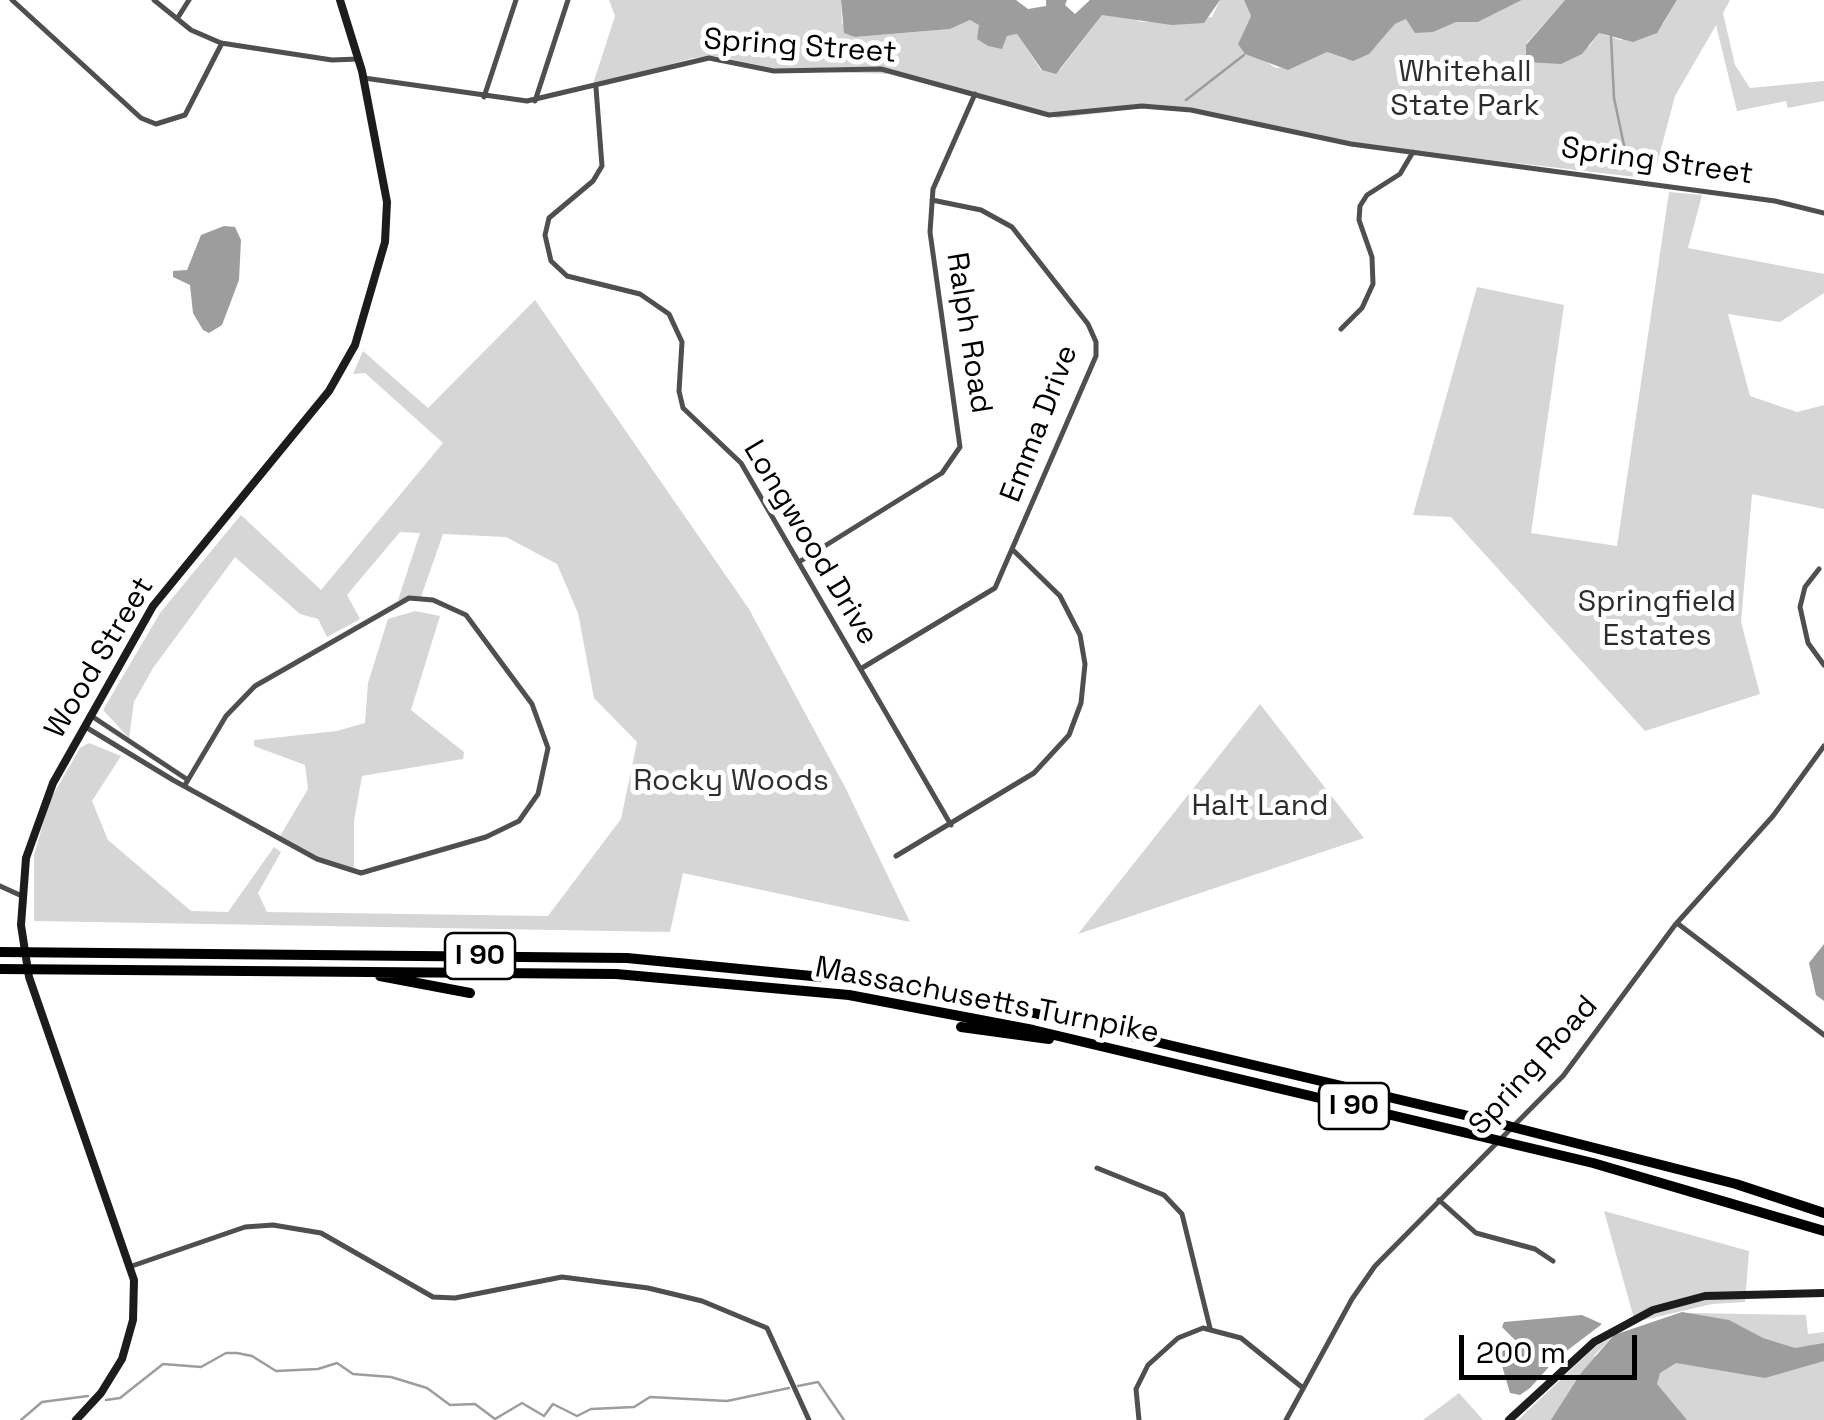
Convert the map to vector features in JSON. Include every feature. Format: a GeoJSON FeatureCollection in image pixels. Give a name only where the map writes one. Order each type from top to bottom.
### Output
{"type":"FeatureCollection","features":[{"type":"Feature","properties":{"kind":"highway","name":"Massachusetts Turnpike"},"geometry":{"type":"LineString","coordinates":[[4,952],[600,958],[730,965],[876,982],[1021,1010],[1477,1118],[1736,1184],[1824,1213]]}},
{"type":"Feature","properties":{"kind":"highway","name":"Massachusetts Turnpike"},"geometry":{"type":"LineString","coordinates":[[5,969],[696,978],[903,1004],[1100,1046],[1593,1163],[1824,1231]]}},
{"type":"Feature","properties":{"kind":"highway"},"geometry":{"type":"LineString","coordinates":[[359,971],[470,993]]}},
{"type":"Feature","properties":{"kind":"highway"},"geometry":{"type":"LineString","coordinates":[[961,1027],[1100,1046]]}},
{"type":"Feature","properties":{"kind":"main road","name":"Wood Street"},"geometry":{"type":"LineString","coordinates":[[76,1420],[109,1382],[127,1346],[134,1307],[132,1266],[29,978],[22,896],[37,820],[90,715],[162,594],[290,441],[350,357],[379,268],[388,216],[364,78],[340,0]]}},
{"type":"Feature","properties":{"kind":"main road"},"geometry":{"type":"LineString","coordinates":[[1509,1420],[1594,1342],[1653,1310],[1705,1296],[1824,1292]]}},
{"type":"Feature","properties":{"kind":"street"},"geometry":{"type":"LineString","coordinates":[[12,0],[142,118],[156,124],[184,114],[222,43]]}},
{"type":"Feature","properties":{"kind":"street"},"geometry":{"type":"LineString","coordinates":[[154,0],[177,19],[222,43],[332,60],[359,59]]}},
{"type":"Feature","properties":{"kind":"street"},"geometry":{"type":"LineString","coordinates":[[177,19],[188,0]]}},
{"type":"Feature","properties":{"kind":"street"},"geometry":{"type":"LineString","coordinates":[[484,97],[516,0]]}},
{"type":"Feature","properties":{"kind":"street"},"geometry":{"type":"LineString","coordinates":[[535,100],[568,0]]}},
{"type":"Feature","properties":{"kind":"street","name":"Spring Street"},"geometry":{"type":"LineString","coordinates":[[364,78],[484,97],[535,100],[709,58],[774,71],[881,69],[1062,116],[1142,106],[1191,110],[1274,124],[1325,140],[1762,199],[1824,214]]}},
{"type":"Feature","properties":{"kind":"street","name":"Longwood Drive"},"geometry":{"type":"LineString","coordinates":[[596,88],[602,166],[549,218],[545,235],[551,261],[567,276],[640,294],[669,314],[682,342],[678,382],[684,408],[734,452],[951,825]]}},
{"type":"Feature","properties":{"kind":"street","name":"Ralph Road"},"geometry":{"type":"LineString","coordinates":[[799,562],[942,473],[960,447],[930,232],[932,190],[975,94]]}},
{"type":"Feature","properties":{"kind":"street"},"geometry":{"type":"LineString","coordinates":[[1341,329],[1362,308],[1373,284],[1372,257],[1359,220],[1360,206],[1366,195],[1400,174],[1413,152]]}},
{"type":"Feature","properties":{"kind":"street","name":"Emma Drive"},"geometry":{"type":"LineString","coordinates":[[861,669],[995,588],[1014,552],[1096,356],[1096,342],[1012,226],[982,210],[932,200]]}},
{"type":"Feature","properties":{"kind":"street"},"geometry":{"type":"LineString","coordinates":[[896,856],[1003,795],[1054,756],[1069,736],[1081,703],[1085,664],[1070,612],[1044,578],[1014,552]]}},
{"type":"Feature","properties":{"kind":"street"},"geometry":{"type":"LineString","coordinates":[[1820,569],[1805,588],[1800,606],[1808,643],[1824,665]]}},
{"type":"Feature","properties":{"kind":"street"},"geometry":{"type":"LineString","coordinates":[[84,726],[317,859],[361,873],[502,831],[519,820],[538,794],[548,748],[532,704],[466,615],[433,600],[409,598],[254,686],[226,716],[186,782]]}},
{"type":"Feature","properties":{"kind":"street"},"geometry":{"type":"LineString","coordinates":[[90,715],[186,782]]}},
{"type":"Feature","properties":{"kind":"street","name":"Spring Road"},"geometry":{"type":"LineString","coordinates":[[1286,1420],[1367,1276],[1589,1045],[1676,923],[1764,826],[1824,746]]}},
{"type":"Feature","properties":{"kind":"street"},"geometry":{"type":"LineString","coordinates":[[0,886],[22,896]]}},
{"type":"Feature","properties":{"kind":"street"},"geometry":{"type":"LineString","coordinates":[[1676,923],[1824,1036]]}},
{"type":"Feature","properties":{"kind":"street"},"geometry":{"type":"LineString","coordinates":[[1097,1168],[1164,1195],[1182,1214],[1210,1328]]}},
{"type":"Feature","properties":{"kind":"street"},"geometry":{"type":"LineString","coordinates":[[1438,1200],[1476,1232],[1535,1249],[1553,1261]]}},
{"type":"Feature","properties":{"kind":"street"},"geometry":{"type":"LineString","coordinates":[[132,1266],[245,1227],[273,1225],[321,1233],[433,1297],[454,1298],[562,1277],[648,1288],[702,1301],[767,1328],[809,1420]]}},
{"type":"Feature","properties":{"kind":"street"},"geometry":{"type":"LineString","coordinates":[[1138,1420],[1136,1388],[1148,1365],[1178,1338],[1210,1328],[1240,1338],[1303,1388]]}},
{"type":"Feature","properties":{"kind":"green space","name":"Whitehall State Park"},"geometry":{"type":"Polygon","coordinates":[[[609,0],[841,0],[842,23],[855,37],[950,29],[970,20],[1006,36],[1017,34],[1041,70],[1060,70],[1102,15],[1120,15],[1142,22],[1212,17],[1220,0],[1244,0],[1251,16],[1238,44],[1276,68],[1296,66],[1327,52],[1346,59],[1378,44],[1395,24],[1406,19],[1440,28],[1456,22],[1478,22],[1522,0],[1565,0],[1526,44],[1589,47],[1599,33],[1621,40],[1663,24],[1677,0],[1730,0],[1723,13],[1735,65],[1750,88],[1824,81],[1824,101],[1788,108],[1786,101],[1737,111],[1716,25],[1675,96],[1653,179],[1371,146],[1162,106],[1058,118],[894,74],[788,71],[714,56],[693,58],[592,87],[615,16],[609,0]]]}},
{"type":"Feature","properties":{"kind":"green space","name":"Springfield Estates"},"geometry":{"type":"Polygon","coordinates":[[[1669,192],[1702,195],[1688,248],[1824,274],[1824,293],[1780,322],[1728,314],[1750,396],[1797,412],[1824,405],[1824,509],[1752,494],[1741,622],[1760,694],[1645,731],[1451,517],[1413,515],[1477,287],[1564,305],[1531,533],[1617,546],[1669,192]]]}},
{"type":"Feature","properties":{"kind":"green space","name":"Rocky Woods"},"geometry":{"type":"Polygon","coordinates":[[[535,300],[749,609],[846,789],[910,922],[683,873],[670,932],[34,921],[34,855],[50,800],[80,748],[89,743],[121,756],[92,801],[108,840],[191,911],[228,912],[274,847],[281,852],[258,893],[267,912],[548,916],[621,819],[637,742],[594,698],[578,613],[557,564],[506,537],[443,534],[421,597],[398,600],[420,533],[400,532],[347,595],[360,619],[327,637],[318,619],[300,614],[235,557],[153,668],[134,702],[129,738],[103,710],[160,613],[241,515],[321,590],[443,443],[365,373],[353,374],[363,351],[428,408],[535,300]]]}},
{"type":"Feature","properties":{"kind":"green space"},"geometry":{"type":"Polygon","coordinates":[[[415,611],[440,616],[411,710],[464,752],[463,759],[362,776],[354,821],[354,871],[326,864],[280,836],[308,789],[305,765],[254,746],[254,740],[337,731],[365,723],[368,683],[388,619],[415,611]]]}},
{"type":"Feature","properties":{"kind":"green space","name":"Halt Land"},"geometry":{"type":"Polygon","coordinates":[[[1260,704],[1364,838],[1078,934],[1135,862],[1260,704]]]}},
{"type":"Feature","properties":{"kind":"green space"},"geometry":{"type":"Polygon","coordinates":[[[1604,1211],[1749,1251],[1745,1302],[1712,1304],[1635,1322],[1604,1211]]]}},
{"type":"Feature","properties":{"kind":"green space"},"geometry":{"type":"Polygon","coordinates":[[[1688,1313],[1806,1315],[1808,1334],[1824,1332],[1824,1420],[1518,1420],[1596,1346],[1612,1337],[1593,1357],[1688,1313]]]}},
{"type":"Feature","properties":{"kind":"green space"},"geometry":{"type":"Polygon","coordinates":[[[1459,1393],[1483,1420],[1423,1420],[1459,1393]]]}},
{"type":"Feature","properties":{"kind":"shaded area"},"geometry":{"type":"Polygon","coordinates":[[[841,0],[1016,0],[1028,9],[1046,6],[1046,0],[1067,0],[1065,5],[1075,14],[1090,0],[1220,0],[1204,23],[1172,25],[1102,15],[1056,74],[1042,70],[1017,34],[1007,36],[1002,49],[988,46],[977,39],[979,25],[970,20],[950,29],[855,37],[844,33],[841,0]]]}},
{"type":"Feature","properties":{"kind":"shaded area"},"geometry":{"type":"Polygon","coordinates":[[[1244,0],[1522,0],[1478,22],[1456,22],[1433,32],[1415,33],[1406,19],[1395,24],[1369,54],[1353,61],[1327,52],[1288,70],[1245,54],[1238,44],[1251,16],[1244,0]]]}},
{"type":"Feature","properties":{"kind":"shaded area"},"geometry":{"type":"Polygon","coordinates":[[[1565,0],[1677,0],[1657,33],[1633,42],[1599,33],[1582,54],[1561,64],[1526,62],[1526,45],[1565,0]]]}},
{"type":"Feature","properties":{"kind":"shaded area"},"geometry":{"type":"Polygon","coordinates":[[[224,226],[235,227],[241,240],[239,280],[222,325],[209,333],[193,313],[190,285],[173,277],[173,271],[187,270],[201,235],[224,226]]]}},
{"type":"Feature","properties":{"kind":"shaded area"},"geometry":{"type":"Polygon","coordinates":[[[1824,944],[1824,1001],[1816,995],[1809,963],[1824,944]]]}},
{"type":"Feature","properties":{"kind":"shaded area"},"geometry":{"type":"Polygon","coordinates":[[[1682,1312],[1729,1320],[1763,1338],[1795,1348],[1824,1343],[1824,1361],[1765,1378],[1676,1363],[1660,1373],[1657,1384],[1687,1420],[1551,1420],[1581,1373],[1614,1335],[1682,1312]]]}},
{"type":"Feature","properties":{"kind":"shaded area"},"geometry":{"type":"Polygon","coordinates":[[[1582,1315],[1602,1324],[1556,1359],[1530,1388],[1520,1395],[1510,1393],[1500,1359],[1502,1351],[1516,1341],[1502,1327],[1504,1322],[1582,1315]]]}},
{"type":"Feature","properties":{"kind":"waterway"},"geometry":{"type":"LineString","coordinates":[[1611,37],[1614,98],[1629,169]]}},
{"type":"Feature","properties":{"kind":"waterway"},"geometry":{"type":"LineString","coordinates":[[1186,100],[1244,55]]}},
{"type":"Feature","properties":{"kind":"waterway"},"geometry":{"type":"LineString","coordinates":[[106,1400],[120,1398],[163,1364],[201,1367],[226,1353],[252,1356],[276,1371],[318,1369],[337,1363],[353,1374],[391,1377],[427,1388],[450,1405],[475,1404],[495,1419],[522,1403],[544,1416],[553,1404],[577,1416],[591,1409],[634,1407],[650,1397],[727,1401],[789,1388]]}},
{"type":"Feature","properties":{"kind":"waterway"},"geometry":{"type":"LineString","coordinates":[[798,1386],[818,1382],[844,1420]]}},
{"type":"Feature","properties":{"kind":"waterway"},"geometry":{"type":"LineString","coordinates":[[21,1420],[42,1402],[88,1396]]}}]}
